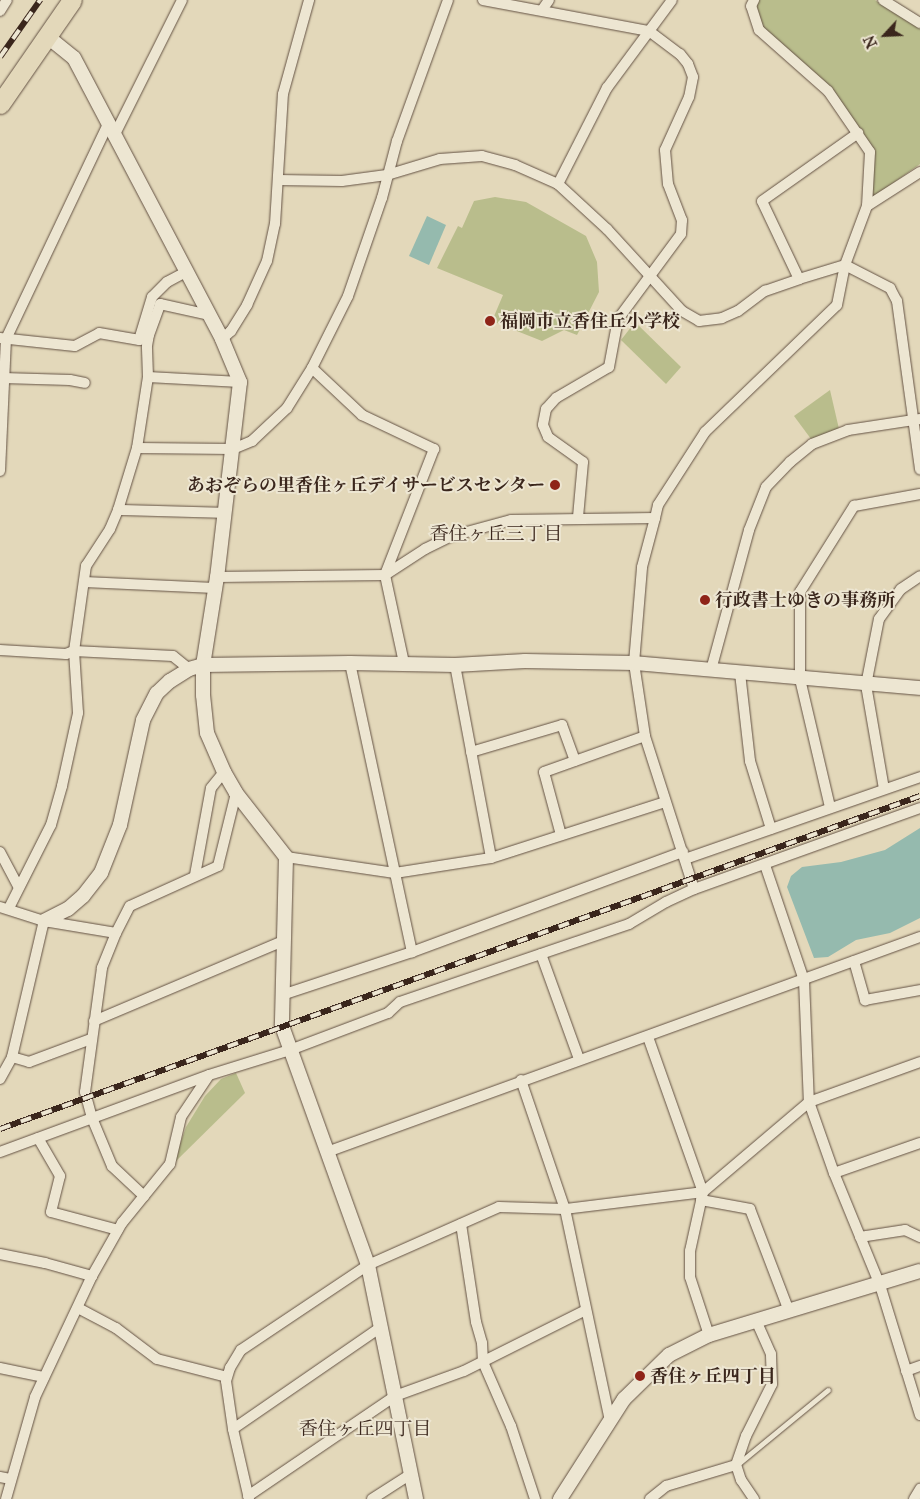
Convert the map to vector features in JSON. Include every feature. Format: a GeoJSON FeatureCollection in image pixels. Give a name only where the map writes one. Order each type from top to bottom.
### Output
{"type":"FeatureCollection","features":[{"type":"Feature","properties":{"kind":"highway"},"geometry":{"type":"LineString","coordinates":[[0,104],[72,0]]}},
{"type":"Feature","properties":{"kind":"street"},"geometry":{"type":"LineString","coordinates":[[0,11],[7,0]]}},
{"type":"Feature","properties":{"kind":"street"},"geometry":{"type":"LineString","coordinates":[[0,470],[3,338],[111,130],[182,0]]}},
{"type":"Feature","properties":{"kind":"street"},"geometry":{"type":"LineString","coordinates":[[222,339],[231,331],[247,304],[267,261],[275,224],[283,94],[309,0]]}},
{"type":"Feature","properties":{"kind":"street"},"geometry":{"type":"LineString","coordinates":[[137,448],[233,449],[252,440],[287,408],[312,368],[348,296],[382,198],[397,140],[448,0]]}},
{"type":"Feature","properties":{"kind":"street"},"geometry":{"type":"LineString","coordinates":[[483,0],[649,31],[680,54],[688,64],[693,77],[689,97],[665,150],[664,168],[682,220],[681,234],[618,319],[609,367],[556,398],[546,409],[542,425],[548,437],[583,462],[578,517]]}},
{"type":"Feature","properties":{"kind":"street"},"geometry":{"type":"LineString","coordinates":[[542,10],[549,0]]}},
{"type":"Feature","properties":{"kind":"street"},"geometry":{"type":"LineString","coordinates":[[558,184],[607,88],[672,0]]}},
{"type":"Feature","properties":{"kind":"street"},"geometry":{"type":"LineString","coordinates":[[694,889],[684,855],[664,802],[645,736],[634,663],[642,567],[658,505],[705,432],[837,305],[845,266],[867,206],[870,152],[828,91],[760,30],[751,6],[754,0]]}},
{"type":"Feature","properties":{"kind":"street"},"geometry":{"type":"LineString","coordinates":[[883,0],[920,24]]}},
{"type":"Feature","properties":{"kind":"street"},"geometry":{"type":"LineString","coordinates":[[48,37],[74,58],[222,339],[240,382],[216,582],[203,665],[202,694],[207,733],[224,772],[236,793],[286,858],[282,1026],[368,1265],[416,1499]]}},
{"type":"Feature","properties":{"kind":"street"},"geometry":{"type":"LineString","coordinates":[[799,279],[762,201],[858,133]]}},
{"type":"Feature","properties":{"kind":"street"},"geometry":{"type":"LineString","coordinates":[[278,180],[342,181],[387,176],[440,159],[482,156],[515,165],[558,184],[651,275],[682,311],[699,321],[722,318],[738,311],[766,291],[845,266],[890,288],[897,301],[916,419],[920,469]]}},
{"type":"Feature","properties":{"kind":"street"},"geometry":{"type":"LineString","coordinates":[[867,206],[920,172]]}},
{"type":"Feature","properties":{"kind":"street"},"geometry":{"type":"LineString","coordinates":[[3,338],[75,346],[99,333],[139,340],[152,297],[167,282],[186,272]]}},
{"type":"Feature","properties":{"kind":"street"},"geometry":{"type":"LineString","coordinates":[[116,933],[44,921],[4,907],[37,856],[51,825],[62,786],[78,713],[74,651],[86,566],[110,529],[118,510],[137,448],[148,377],[147,346],[160,304],[209,315]]}},
{"type":"Feature","properties":{"kind":"street"},"geometry":{"type":"LineString","coordinates":[[312,368],[362,415],[434,448],[385,575],[404,663]]}},
{"type":"Feature","properties":{"kind":"street"},"geometry":{"type":"LineString","coordinates":[[148,377],[240,382]]}},
{"type":"Feature","properties":{"kind":"street"},"geometry":{"type":"LineString","coordinates":[[3,378],[70,380],[85,383]]}},
{"type":"Feature","properties":{"kind":"street"},"geometry":{"type":"LineString","coordinates":[[711,670],[749,530],[766,487],[790,462],[812,444],[848,430],[916,419]]}},
{"type":"Feature","properties":{"kind":"street"},"geometry":{"type":"LineString","coordinates":[[830,807],[800,679],[800,592],[854,506],[920,494]]}},
{"type":"Feature","properties":{"kind":"street"},"geometry":{"type":"LineString","coordinates":[[118,510],[224,513]]}},
{"type":"Feature","properties":{"kind":"street"},"geometry":{"type":"LineString","coordinates":[[84,582],[216,582],[385,575],[425,549],[452,536],[510,520],[578,517],[655,518]]}},
{"type":"Feature","properties":{"kind":"street"},"geometry":{"type":"LineString","coordinates":[[884,789],[866,685],[879,619],[901,589],[920,576]]}},
{"type":"Feature","properties":{"kind":"street"},"geometry":{"type":"LineString","coordinates":[[0,650],[66,654],[74,651],[174,656],[189,669]]}},
{"type":"Feature","properties":{"kind":"street"},"geometry":{"type":"LineString","coordinates":[[44,921],[68,909],[83,896],[101,873],[120,825],[143,720],[157,693],[170,680],[189,669],[203,665],[455,664],[525,661],[634,663],[740,674],[920,688]]}},
{"type":"Feature","properties":{"kind":"street"},"geometry":{"type":"LineString","coordinates":[[350,663],[412,952]]}},
{"type":"Feature","properties":{"kind":"street"},"geometry":{"type":"LineString","coordinates":[[455,664],[491,858]]}},
{"type":"Feature","properties":{"kind":"street"},"geometry":{"type":"LineString","coordinates":[[740,674],[750,761],[771,829]]}},
{"type":"Feature","properties":{"kind":"street"},"geometry":{"type":"LineString","coordinates":[[471,752],[562,726],[575,761]]}},
{"type":"Feature","properties":{"kind":"street"},"geometry":{"type":"LineString","coordinates":[[560,835],[544,772],[645,736]]}},
{"type":"Feature","properties":{"kind":"street"},"geometry":{"type":"LineString","coordinates":[[195,875],[211,788],[224,772]]}},
{"type":"Feature","properties":{"kind":"street"},"geometry":{"type":"LineString","coordinates":[[282,995],[412,952],[684,855],[771,829],[920,777]]}},
{"type":"Feature","properties":{"kind":"street"},"geometry":{"type":"LineString","coordinates":[[144,1196],[112,1166],[92,1118],[85,1092],[102,968],[116,933],[130,906],[218,866],[236,793]]}},
{"type":"Feature","properties":{"kind":"street"},"geometry":{"type":"LineString","coordinates":[[286,858],[395,873],[491,858],[664,802]]}},
{"type":"Feature","properties":{"kind":"street"},"geometry":{"type":"LineString","coordinates":[[0,1152],[209,1075],[290,1050],[388,1013],[400,1002],[629,924],[666,902],[694,889],[920,808]]}},
{"type":"Feature","properties":{"kind":"street"},"geometry":{"type":"LineString","coordinates":[[0,852],[18,886]]}},
{"type":"Feature","properties":{"kind":"street"},"geometry":{"type":"LineString","coordinates":[[765,865],[804,980],[809,1102],[834,1173],[880,1285],[920,1415]]}},
{"type":"Feature","properties":{"kind":"street"},"geometry":{"type":"LineString","coordinates":[[0,1079],[12,1058],[44,921]]}},
{"type":"Feature","properties":{"kind":"street"},"geometry":{"type":"LineString","coordinates":[[327,1152],[521,1080],[648,1037],[920,937]]}},
{"type":"Feature","properties":{"kind":"street"},"geometry":{"type":"LineString","coordinates":[[94,1021],[283,942]]}},
{"type":"Feature","properties":{"kind":"street"},"geometry":{"type":"LineString","coordinates":[[541,954],[579,1059]]}},
{"type":"Feature","properties":{"kind":"street"},"geometry":{"type":"LineString","coordinates":[[854,961],[865,1000],[920,990]]}},
{"type":"Feature","properties":{"kind":"street"},"geometry":{"type":"LineString","coordinates":[[648,1037],[702,1196],[690,1250],[690,1277],[709,1335]]}},
{"type":"Feature","properties":{"kind":"street"},"geometry":{"type":"LineString","coordinates":[[12,1058],[29,1062],[91,1039]]}},
{"type":"Feature","properties":{"kind":"street"},"geometry":{"type":"LineString","coordinates":[[702,1196],[809,1102],[920,1062]]}},
{"type":"Feature","properties":{"kind":"street"},"geometry":{"type":"LineString","coordinates":[[6,1499],[5,1478],[35,1397],[92,1276],[118,1230],[170,1164],[180,1117],[209,1075]]}},
{"type":"Feature","properties":{"kind":"street"},"geometry":{"type":"LineString","coordinates":[[521,1080],[565,1210],[610,1420]]}},
{"type":"Feature","properties":{"kind":"street"},"geometry":{"type":"LineString","coordinates":[[38,1138],[60,1176],[51,1212],[118,1230]]}},
{"type":"Feature","properties":{"kind":"street"},"geometry":{"type":"LineString","coordinates":[[834,1173],[920,1143]]}},
{"type":"Feature","properties":{"kind":"street"},"geometry":{"type":"LineString","coordinates":[[586,1310],[483,1362],[395,1396],[249,1498],[233,1429],[227,1377],[240,1350],[368,1265],[498,1207],[565,1210],[702,1196],[750,1209],[789,1311]]}},
{"type":"Feature","properties":{"kind":"street"},"geometry":{"type":"LineString","coordinates":[[461,1224],[476,1322],[482,1343],[483,1362],[511,1426],[535,1499]]}},
{"type":"Feature","properties":{"kind":"street"},"geometry":{"type":"LineString","coordinates":[[860,1237],[905,1230],[920,1237]]}},
{"type":"Feature","properties":{"kind":"street"},"geometry":{"type":"LineString","coordinates":[[0,1254],[45,1262],[92,1276]]}},
{"type":"Feature","properties":{"kind":"street"},"geometry":{"type":"LineString","coordinates":[[560,1499],[624,1399],[668,1355],[709,1335],[880,1285],[920,1271]]}},
{"type":"Feature","properties":{"kind":"street"},"geometry":{"type":"LineString","coordinates":[[78,1308],[116,1328],[157,1359],[227,1377]]}},
{"type":"Feature","properties":{"kind":"street"},"geometry":{"type":"LineString","coordinates":[[754,1499],[741,1480],[736,1465],[746,1436],[772,1384],[771,1354],[757,1322]]}},
{"type":"Feature","properties":{"kind":"street"},"geometry":{"type":"LineString","coordinates":[[233,1429],[381,1328]]}},
{"type":"Feature","properties":{"kind":"street"},"geometry":{"type":"LineString","coordinates":[[906,1371],[920,1366]]}},
{"type":"Feature","properties":{"kind":"street"},"geometry":{"type":"LineString","coordinates":[[0,1368],[44,1377]]}},
{"type":"Feature","properties":{"kind":"street"},"geometry":{"type":"LineString","coordinates":[[650,1499],[666,1486],[736,1465]]}},
{"type":"Feature","properties":{"kind":"street"},"geometry":{"type":"LineString","coordinates":[[372,1499],[411,1474]]}},
{"type":"Feature","properties":{"kind":"street"},"geometry":{"type":"LineString","coordinates":[[914,1499],[920,1489]]}},
{"type":"Feature","properties":{"kind":"lane"},"geometry":{"type":"LineString","coordinates":[[736,1465],[828,1390]]}},
{"type":"Feature","properties":{"kind":"green space"},"geometry":{"type":"Polygon","coordinates":[[[756,0],[875,0],[920,28],[920,164],[872,198],[873,152],[831,90],[761,29],[753,6],[756,0]]]}},
{"type":"Feature","properties":{"kind":"green space"},"geometry":{"type":"Polygon","coordinates":[[[495,197],[526,202],[586,236],[597,262],[599,292],[577,335],[564,330],[542,341],[492,321],[503,295],[437,268],[458,226],[462,228],[474,201],[495,197]]]}},
{"type":"Feature","properties":{"kind":"green space"},"geometry":{"type":"Polygon","coordinates":[[[635,322],[681,367],[666,384],[621,340],[635,322]]]}},
{"type":"Feature","properties":{"kind":"green space"},"geometry":{"type":"Polygon","coordinates":[[[830,390],[839,429],[811,439],[794,416],[830,390]]]}},
{"type":"Feature","properties":{"kind":"green space"},"geometry":{"type":"Polygon","coordinates":[[[236,1073],[245,1093],[173,1164],[186,1127],[205,1096],[221,1079],[236,1073]]]}},
{"type":"Feature","properties":{"kind":"water"},"geometry":{"type":"Polygon","coordinates":[[[427,216],[446,225],[429,265],[409,256],[427,216]]]}},
{"type":"Feature","properties":{"kind":"water"},"geometry":{"type":"Polygon","coordinates":[[[920,828],[920,918],[890,933],[856,940],[828,957],[814,958],[787,887],[791,876],[802,867],[841,862],[885,850],[920,828]]]}},
{"type":"Feature","properties":{"kind":"railway"},"geometry":{"type":"LineString","coordinates":[[0,57],[40,0]]}},
{"type":"Feature","properties":{"kind":"railway"},"geometry":{"type":"LineString","coordinates":[[0,1129],[920,796]]}},
{"type":"Feature","properties":{"kind":"place","name":"福岡市立香住丘小学校"},"geometry":{"type":"Point","coordinates":[490,321]}},
{"type":"Feature","properties":{"kind":"place","name":"あおぞらの里香住ヶ丘デイサービスセンター"},"geometry":{"type":"Point","coordinates":[555,485]}},
{"type":"Feature","properties":{"kind":"place","name":"行政書士ゆきの事務所"},"geometry":{"type":"Point","coordinates":[705,600]}},
{"type":"Feature","properties":{"kind":"place","name":"香住ヶ丘四丁目"},"geometry":{"type":"Point","coordinates":[640,1376]}},
{"type":"Feature","properties":{"kind":"district","name":"香住ヶ丘三丁目"},"geometry":{"type":"Point","coordinates":[496,534]}},
{"type":"Feature","properties":{"kind":"district","name":"香住ヶ丘四丁目"},"geometry":{"type":"Point","coordinates":[365,1429]}}]}
